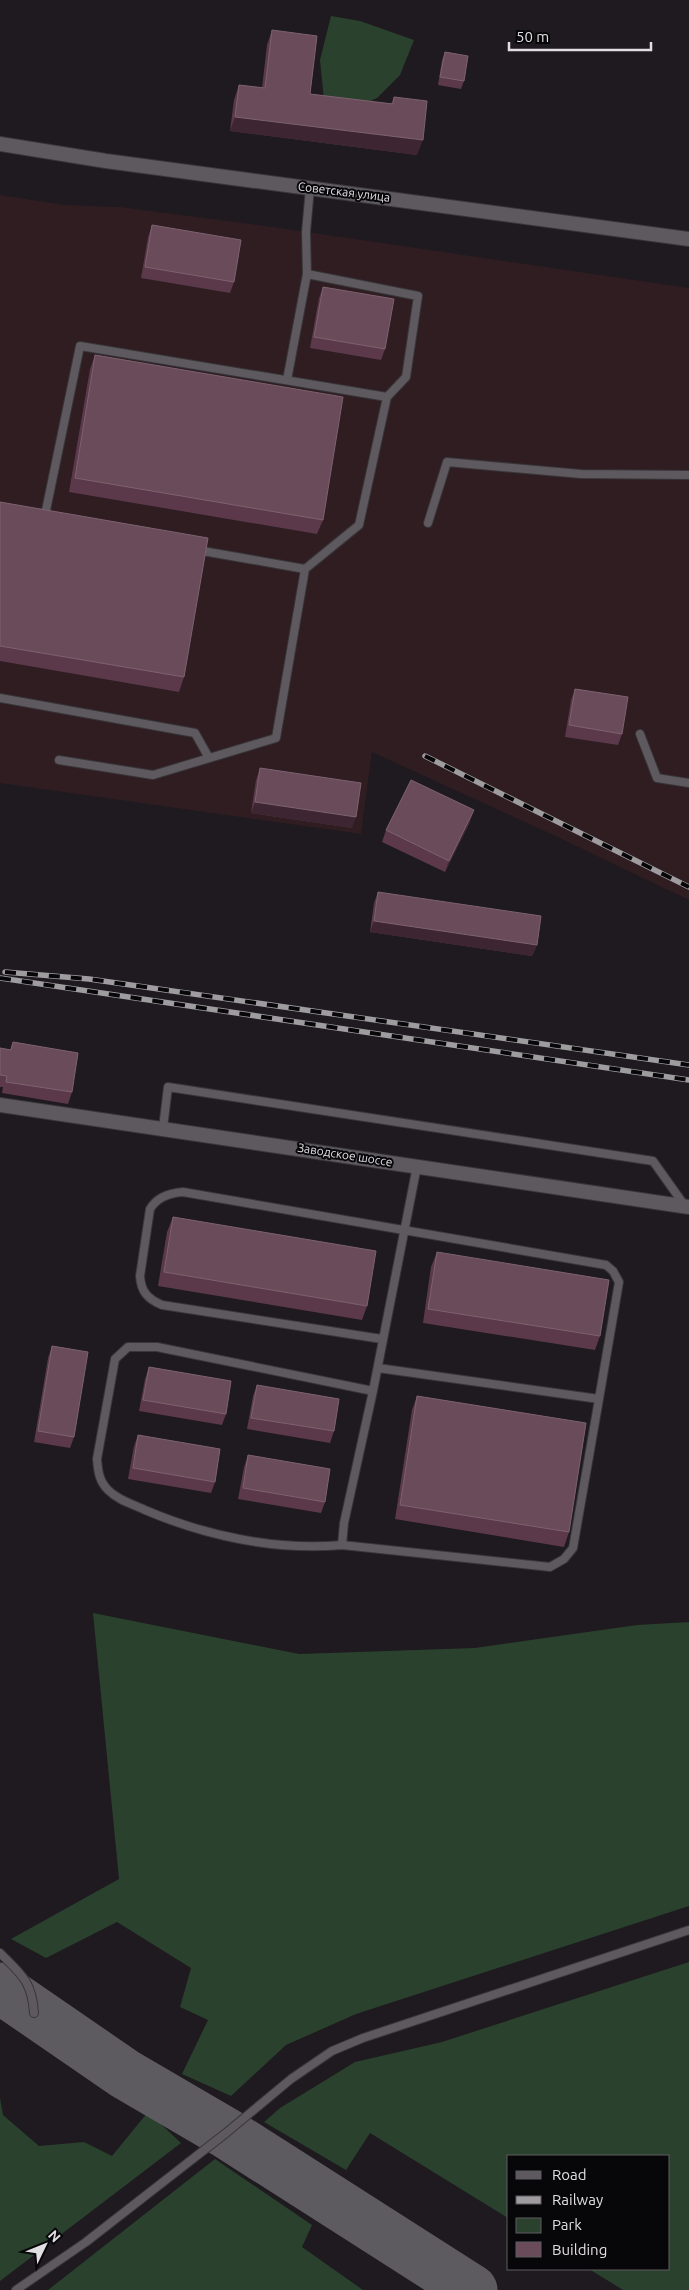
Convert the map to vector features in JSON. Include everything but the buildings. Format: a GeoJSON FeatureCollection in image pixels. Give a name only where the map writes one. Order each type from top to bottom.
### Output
{"type":"FeatureCollection","features":[{"type":"Feature","properties":{"kind":"street","name":"Советская улица"},"geometry":{"type":"LineString","coordinates":[[0,144],[106,161],[689,239]]}},
{"type":"Feature","properties":{"kind":"street","name":"Заводское шоссе"},"geometry":{"type":"LineString","coordinates":[[0,1105],[687,1206]]}},
{"type":"Feature","properties":{"kind":"lane"},"geometry":{"type":"LineString","coordinates":[[287,380],[307,274],[306,232],[310,188]]}},
{"type":"Feature","properties":{"kind":"lane"},"geometry":{"type":"LineString","coordinates":[[60,760],[153,774],[276,738],[305,569],[359,525],[387,397],[406,377],[418,296],[307,274]]}},
{"type":"Feature","properties":{"kind":"lane"},"geometry":{"type":"LineString","coordinates":[[44,524],[80,346],[387,397]]}},
{"type":"Feature","properties":{"kind":"lane"},"geometry":{"type":"LineString","coordinates":[[428,523],[447,462],[581,474],[689,475]]}},
{"type":"Feature","properties":{"kind":"lane"},"geometry":{"type":"LineString","coordinates":[[35,522],[53,526]]}},
{"type":"Feature","properties":{"kind":"lane"},"geometry":{"type":"LineString","coordinates":[[189,549],[305,569]]}},
{"type":"Feature","properties":{"kind":"lane"},"geometry":{"type":"LineString","coordinates":[[0,698],[195,733],[209,758]]}},
{"type":"Feature","properties":{"kind":"lane"},"geometry":{"type":"LineString","coordinates":[[640,734],[658,778],[689,783]]}},
{"type":"Feature","properties":{"kind":"lane"},"geometry":{"type":"LineString","coordinates":[[163,1128],[168,1087],[653,1161],[687,1206]]}},
{"type":"Feature","properties":{"kind":"lane"},"geometry":{"type":"LineString","coordinates":[[342,1545],[344,1523],[378,1368],[382,1339],[417,1166]]}},
{"type":"Feature","properties":{"kind":"lane"},"geometry":{"type":"LineString","coordinates":[[373,1391],[157,1347],[128,1348],[115,1359],[97,1458],[98,1472],[102,1482],[116,1497],[164,1518],[217,1534],[281,1546],[320,1547],[342,1545],[550,1567],[570,1554],[574,1548],[619,1282],[613,1271],[606,1265],[183,1192],[172,1193],[154,1202],[150,1209],[140,1276],[140,1285],[151,1301],[162,1305],[382,1339]]}},
{"type":"Feature","properties":{"kind":"lane"},"geometry":{"type":"LineString","coordinates":[[378,1368],[599,1399]]}},
{"type":"Feature","properties":{"kind":"lane"},"geometry":{"type":"LineString","coordinates":[[16,2290],[86,2242],[226,2133],[290,2079],[332,2052],[363,2038],[689,1930]]}},
{"type":"Feature","properties":{"kind":"lane"},"geometry":{"type":"LineString","coordinates":[[0,1953],[27,1983],[33,1994],[34,2013]]}},
{"type":"Feature","properties":{"kind":"shaded area"},"geometry":{"type":"Polygon","coordinates":[[[0,195],[65,205],[120,207],[266,226],[689,288],[689,900],[372,752],[361,834],[0,783],[0,195]]]}},
{"type":"Feature","properties":{"kind":"green space"},"geometry":{"type":"Polygon","coordinates":[[[331,16],[360,21],[414,40],[400,75],[377,98],[355,108],[324,100],[320,60],[331,16]]]}},
{"type":"Feature","properties":{"kind":"green space"},"geometry":{"type":"Polygon","coordinates":[[[93,1613],[299,1654],[475,1648],[637,1625],[689,1622],[689,1906],[356,2014],[286,2045],[231,2096],[182,2074],[208,2020],[180,2007],[191,1968],[117,1922],[46,1958],[11,1939],[119,1879],[93,1613]]]}},
{"type":"Feature","properties":{"kind":"green space"},"geometry":{"type":"Polygon","coordinates":[[[689,1962],[689,2290],[623,2290],[591,2270],[669,2270],[669,2155],[507,2155],[507,2217],[370,2133],[346,2170],[264,2122],[280,2108],[355,2062],[442,2042],[689,1962]]]}},
{"type":"Feature","properties":{"kind":"green space"},"geometry":{"type":"Polygon","coordinates":[[[0,2098],[3,2115],[39,2146],[84,2142],[112,2156],[148,2112],[181,2143],[0,2281],[0,2098]]]}},
{"type":"Feature","properties":{"kind":"green space"},"geometry":{"type":"Polygon","coordinates":[[[215,2159],[312,2225],[302,2247],[363,2290],[48,2290],[215,2159]]]}},
{"type":"Feature","properties":{"kind":"taxiway"},"geometry":{"type":"LineString","coordinates":[[0,1988],[125,2074],[226,2133],[472,2290]]}},
{"type":"Feature","properties":{"kind":"railway"},"geometry":{"type":"LineString","coordinates":[[425,756],[689,887]]}},
{"type":"Feature","properties":{"kind":"railway"},"geometry":{"type":"LineString","coordinates":[[5,972],[89,979],[689,1065]]}},
{"type":"Feature","properties":{"kind":"railway"},"geometry":{"type":"LineString","coordinates":[[0,978],[689,1080]]}}]}
